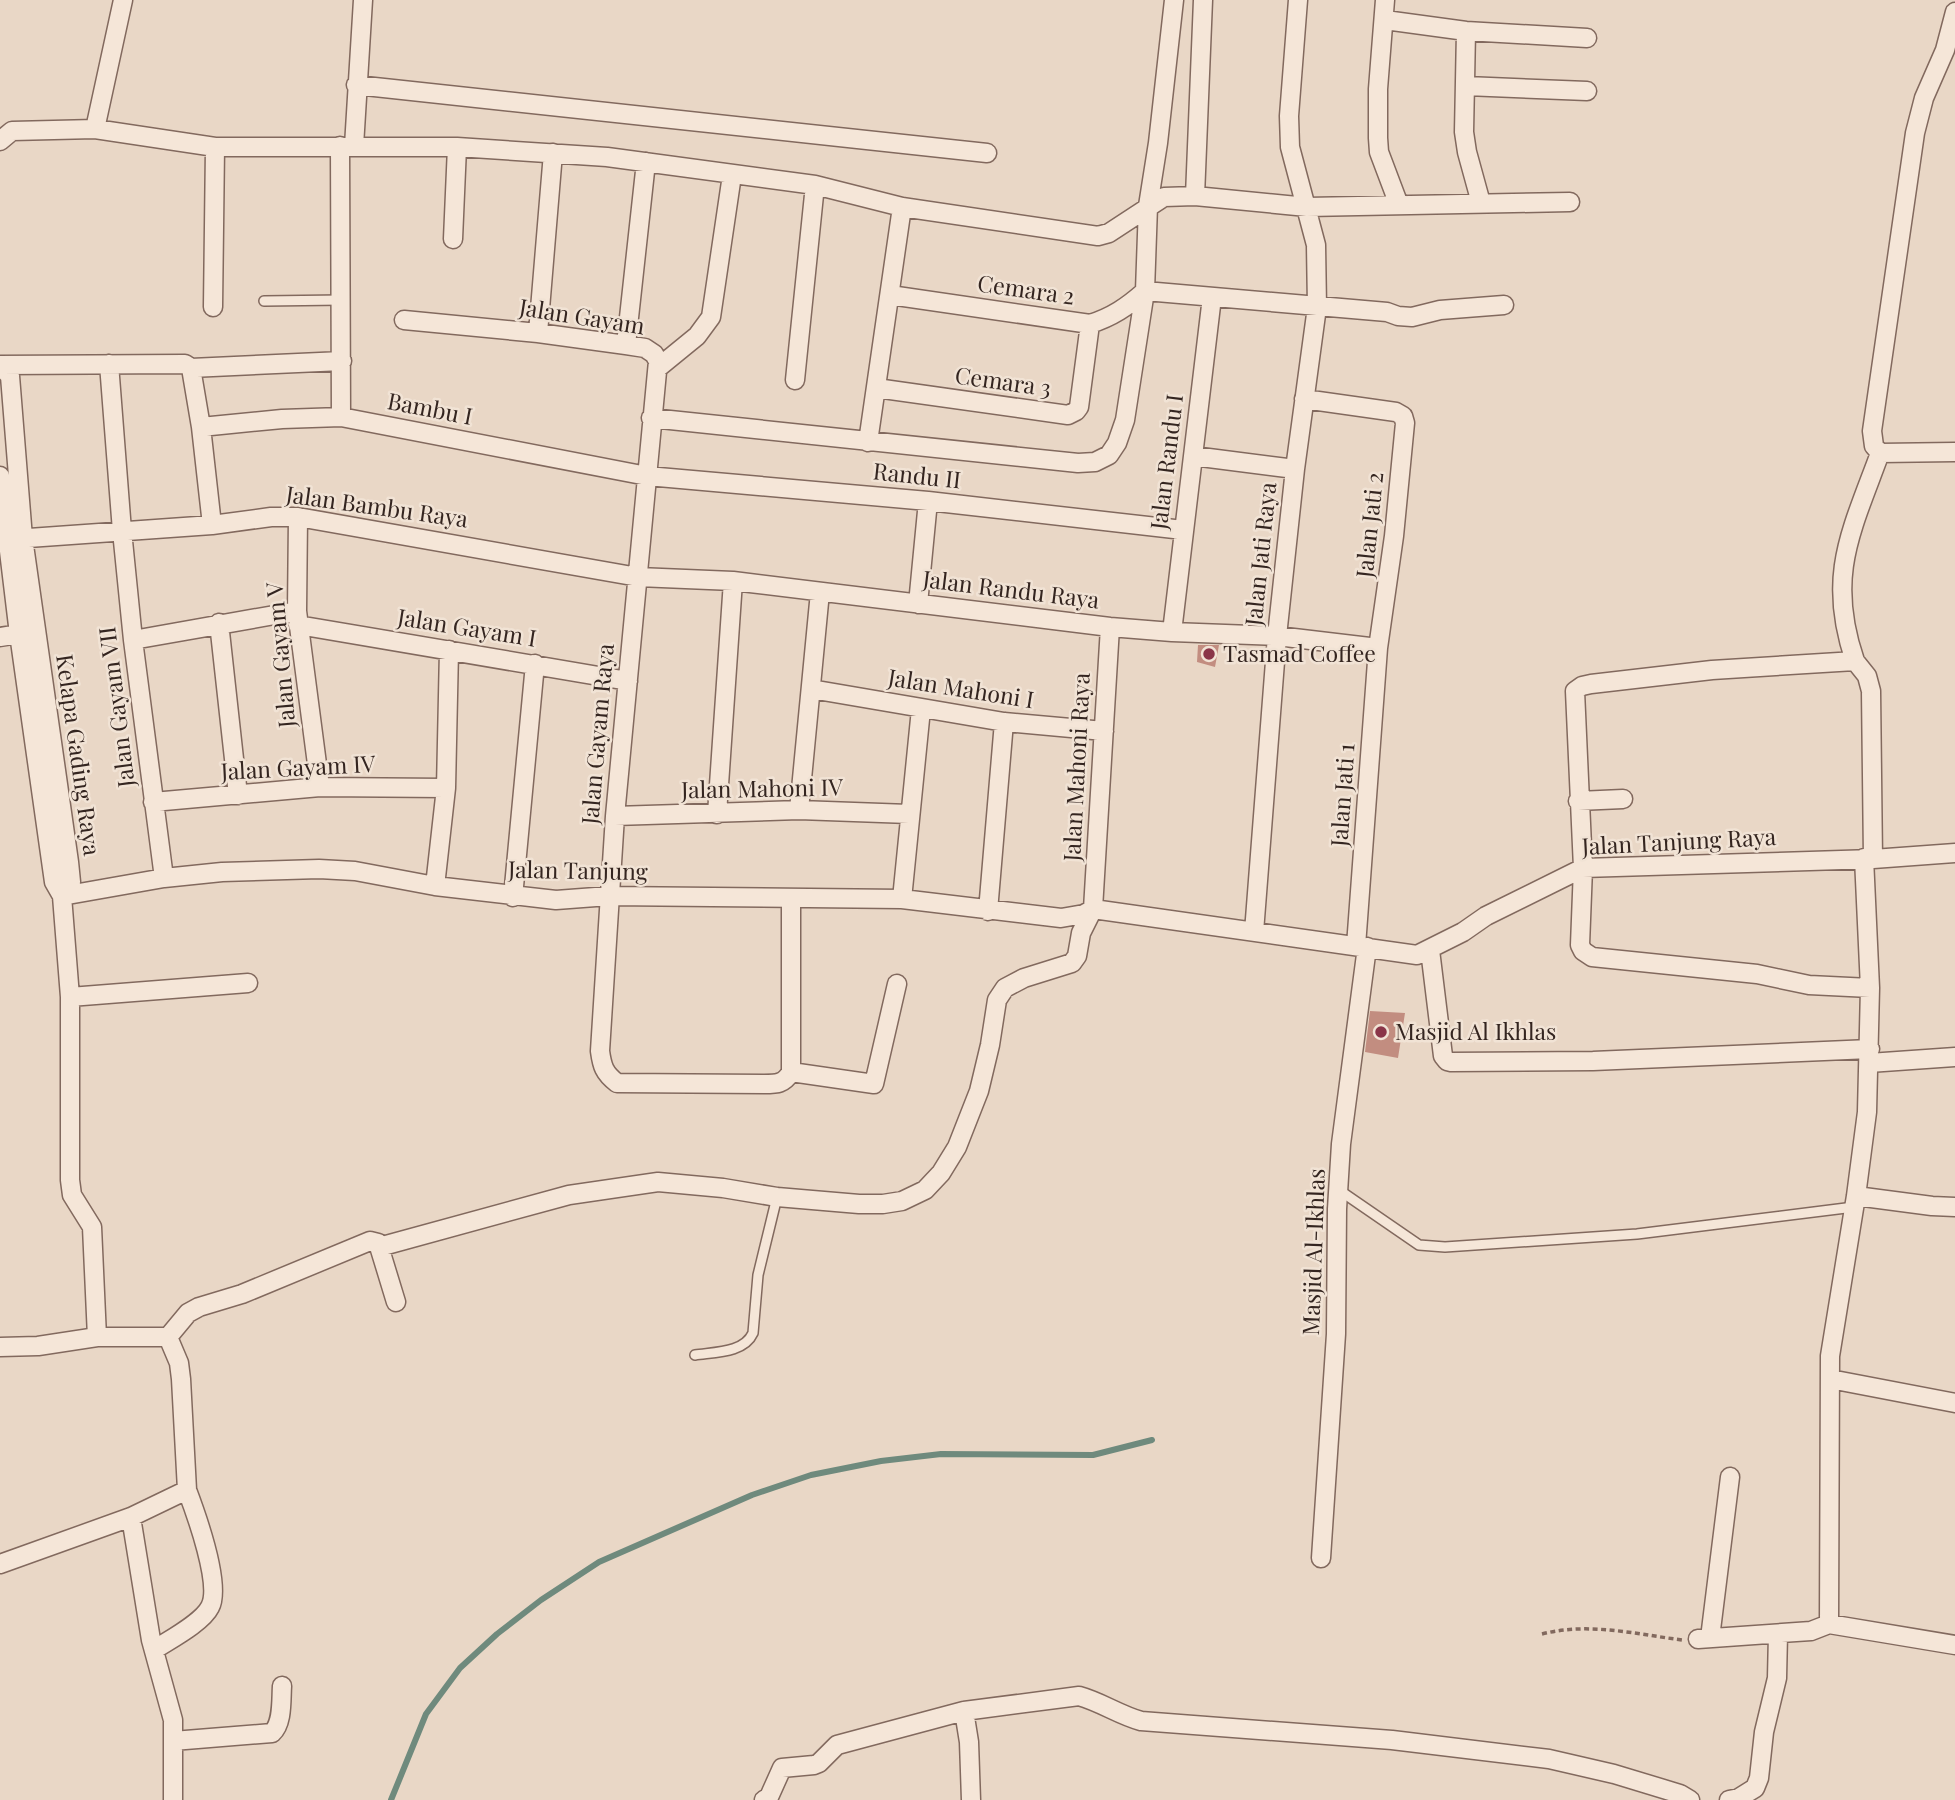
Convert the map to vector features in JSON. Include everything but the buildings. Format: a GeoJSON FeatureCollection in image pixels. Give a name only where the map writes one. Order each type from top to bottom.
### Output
{"type":"FeatureCollection","features":[{"type":"Feature","properties":{"kind":"street"},"geometry":{"type":"LineString","coordinates":[[95,129],[123,0]]}},
{"type":"Feature","properties":{"kind":"street"},"geometry":{"type":"LineString","coordinates":[[341,417],[347,146],[362,39],[363,0]]}},
{"type":"Feature","properties":{"kind":"street"},"geometry":{"type":"LineString","coordinates":[[651,418],[1078,463],[1095,462],[1109,455],[1117,443],[1125,420],[1145,291],[1148,206],[1174,0]]}},
{"type":"Feature","properties":{"kind":"street"},"geometry":{"type":"LineString","coordinates":[[1195,196],[1203,0]]}},
{"type":"Feature","properties":{"kind":"street","name":"Jalan Jati Raya"},"geometry":{"type":"LineString","coordinates":[[1254,932],[1277,636],[1295,469],[1317,307],[1316,245],[1290,147],[1289,116],[1298,0]]}},
{"type":"Feature","properties":{"kind":"street"},"geometry":{"type":"LineString","coordinates":[[1385,0],[1378,89],[1378,138],[1379,152],[1399,205]]}},
{"type":"Feature","properties":{"kind":"street"},"geometry":{"type":"LineString","coordinates":[[1880,453],[1874,446],[1872,431],[1907,177],[1924,98],[1945,50],[1955,12]]}},
{"type":"Feature","properties":{"kind":"street"},"geometry":{"type":"LineString","coordinates":[[1385,20],[1466,31],[1587,38]]}},
{"type":"Feature","properties":{"kind":"street"},"geometry":{"type":"LineString","coordinates":[[1466,31],[1464,132],[1481,203]]}},
{"type":"Feature","properties":{"kind":"street"},"geometry":{"type":"LineString","coordinates":[[356,85],[987,153]]}},
{"type":"Feature","properties":{"kind":"street"},"geometry":{"type":"LineString","coordinates":[[1466,86],[1587,91]]}},
{"type":"Feature","properties":{"kind":"street"},"geometry":{"type":"LineString","coordinates":[[0,141],[12,131],[95,129],[215,147],[457,147],[554,153],[646,162],[815,185],[902,207],[1098,236],[1109,233],[1164,197],[1195,196],[1307,207],[1570,202]]}},
{"type":"Feature","properties":{"kind":"street"},"geometry":{"type":"LineString","coordinates":[[213,307],[215,147]]}},
{"type":"Feature","properties":{"kind":"street"},"geometry":{"type":"LineString","coordinates":[[453,239],[457,147]]}},
{"type":"Feature","properties":{"kind":"street"},"geometry":{"type":"LineString","coordinates":[[538,333],[554,153]]}},
{"type":"Feature","properties":{"kind":"street"},"geometry":{"type":"LineString","coordinates":[[626,345],[646,162]]}},
{"type":"Feature","properties":{"kind":"street"},"geometry":{"type":"LineString","coordinates":[[659,367],[697,336],[711,317],[732,175]]}},
{"type":"Feature","properties":{"kind":"street"},"geometry":{"type":"LineString","coordinates":[[795,380],[815,185]]}},
{"type":"Feature","properties":{"kind":"street"},"geometry":{"type":"LineString","coordinates":[[868,442],[902,207]]}},
{"type":"Feature","properties":{"kind":"street"},"geometry":{"type":"LineString","coordinates":[[1145,291],[1387,312],[1406,317],[1440,310],[1504,305]]}},
{"type":"Feature","properties":{"kind":"street","name":"Cemara 2"},"geometry":{"type":"LineString","coordinates":[[890,295],[1090,324],[1111,317],[1145,291]]}},
{"type":"Feature","properties":{"kind":"street","name":"Jalan Randu I"},"geometry":{"type":"LineString","coordinates":[[1172,632],[1212,297]]}},
{"type":"Feature","properties":{"kind":"street","name":"Jalan Gayam"},"geometry":{"type":"LineString","coordinates":[[404,320],[626,345],[645,348],[653,354],[659,367],[651,418],[638,576]]}},
{"type":"Feature","properties":{"kind":"street","name":"Cemara 3"},"geometry":{"type":"LineString","coordinates":[[876,388],[1068,415],[1079,407],[1090,324]]}},
{"type":"Feature","properties":{"kind":"street"},"geometry":{"type":"LineString","coordinates":[[0,365],[185,364],[191,368],[342,361]]}},
{"type":"Feature","properties":{"kind":"street","name":"Jalan Gayam VII"},"geometry":{"type":"LineString","coordinates":[[109,364],[121,531],[164,878]]}},
{"type":"Feature","properties":{"kind":"street","name":"Kelapa Gading Raya"},"geometry":{"type":"LineString","coordinates":[[0,365],[10,376],[10,539],[19,634],[54,882],[62,896],[71,882],[10,539],[0,476]]}},
{"type":"Feature","properties":{"kind":"street"},"geometry":{"type":"LineString","coordinates":[[191,368],[212,525]]}},
{"type":"Feature","properties":{"kind":"street","name":"Jalan Jati 2"},"geometry":{"type":"LineString","coordinates":[[1304,399],[1396,412],[1403,416],[1405,423],[1394,536],[1378,648]]}},
{"type":"Feature","properties":{"kind":"street","name":"Bambu I"},"geometry":{"type":"LineString","coordinates":[[201,427],[282,419],[341,417],[647,476]]}},
{"type":"Feature","properties":{"kind":"street"},"geometry":{"type":"LineString","coordinates":[[1880,453],[1955,452]]}},
{"type":"Feature","properties":{"kind":"street"},"geometry":{"type":"LineString","coordinates":[[1829,1624],[1830,1356],[1867,1112],[1870,988],[1871,691],[1867,676],[1855,661],[1840,594],[1843,561],[1880,453]]}},
{"type":"Feature","properties":{"kind":"street"},"geometry":{"type":"LineString","coordinates":[[1193,456],[1295,469]]}},
{"type":"Feature","properties":{"kind":"street","name":"Randu II"},"geometry":{"type":"LineString","coordinates":[[647,476],[928,501],[1183,530]]}},
{"type":"Feature","properties":{"kind":"street"},"geometry":{"type":"LineString","coordinates":[[918,604],[928,501]]}},
{"type":"Feature","properties":{"kind":"street","name":"Jalan Bambu Raya"},"geometry":{"type":"LineString","coordinates":[[10,539],[298,517],[638,576]]}},
{"type":"Feature","properties":{"kind":"street","name":"Jalan Gayam V"},"geometry":{"type":"LineString","coordinates":[[298,517],[297,618],[320,787]]}},
{"type":"Feature","properties":{"kind":"street","name":"Jalan Randu Raya"},"geometry":{"type":"LineString","coordinates":[[638,576],[733,582],[1110,627],[1277,636],[1378,648]]}},
{"type":"Feature","properties":{"kind":"street","name":"Jalan Gayam Raya"},"geometry":{"type":"LineString","coordinates":[[638,576],[609,896],[600,1051],[602,1066],[608,1076],[617,1083],[782,1083],[790,1072]]}},
{"type":"Feature","properties":{"kind":"street"},"geometry":{"type":"LineString","coordinates":[[717,814],[733,582]]}},
{"type":"Feature","properties":{"kind":"street"},"geometry":{"type":"LineString","coordinates":[[799,810],[820,592]]}},
{"type":"Feature","properties":{"kind":"street","name":"Jalan Gayam I"},"geometry":{"type":"LineString","coordinates":[[133,640],[219,623],[297,618],[449,650],[628,681]]}},
{"type":"Feature","properties":{"kind":"street"},"geometry":{"type":"LineString","coordinates":[[219,623],[238,795]]}},
{"type":"Feature","properties":{"kind":"street","name":"Jalan Mahoni Raya"},"geometry":{"type":"LineString","coordinates":[[777,1197],[883,1204],[902,1202],[925,1190],[941,1173],[957,1147],[979,1091],[997,1000],[1005,988],[1024,978],[1072,963],[1077,956],[1081,933],[1093,909],[1110,627]]}},
{"type":"Feature","properties":{"kind":"street"},"geometry":{"type":"LineString","coordinates":[[0,637],[19,634]]}},
{"type":"Feature","properties":{"kind":"street","name":"Jalan Jati 1"},"geometry":{"type":"LineString","coordinates":[[1362,946],[1378,648]]}},
{"type":"Feature","properties":{"kind":"street"},"geometry":{"type":"LineString","coordinates":[[435,886],[446,788],[449,650]]}},
{"type":"Feature","properties":{"kind":"street"},"geometry":{"type":"LineString","coordinates":[[1855,661],[1712,670],[1582,686],[1575,691],[1583,868],[1580,945],[1583,951],[1592,957],[1757,974],[1809,985],[1870,988]]}},
{"type":"Feature","properties":{"kind":"street"},"geometry":{"type":"LineString","coordinates":[[513,897],[535,664]]}},
{"type":"Feature","properties":{"kind":"street","name":"Jalan Mahoni I"},"geometry":{"type":"LineString","coordinates":[[811,689],[1004,722],[1104,731]]}},
{"type":"Feature","properties":{"kind":"street"},"geometry":{"type":"LineString","coordinates":[[902,900],[921,709]]}},
{"type":"Feature","properties":{"kind":"street"},"geometry":{"type":"LineString","coordinates":[[988,911],[1004,722]]}},
{"type":"Feature","properties":{"kind":"street","name":"Jalan Gayam IV"},"geometry":{"type":"LineString","coordinates":[[153,803],[320,787],[446,788]]}},
{"type":"Feature","properties":{"kind":"street"},"geometry":{"type":"LineString","coordinates":[[1578,801],[1623,799]]}},
{"type":"Feature","properties":{"kind":"street","name":"Jalan Mahoni IV"},"geometry":{"type":"LineString","coordinates":[[615,816],[799,810],[909,814]]}},
{"type":"Feature","properties":{"kind":"street","name":"Jalan Tanjung Raya"},"geometry":{"type":"LineString","coordinates":[[1093,909],[1418,955],[1486,916],[1583,868],[1955,853]]}},
{"type":"Feature","properties":{"kind":"street","name":"Jalan Tanjung"},"geometry":{"type":"LineString","coordinates":[[62,896],[164,878],[222,872],[319,869],[355,872],[513,897],[556,900],[609,896],[902,900],[1061,918],[1084,914],[1093,909]]}},
{"type":"Feature","properties":{"kind":"street"},"geometry":{"type":"LineString","coordinates":[[62,896],[70,997],[70,1180],[72,1195],[92,1227],[97,1338]]}},
{"type":"Feature","properties":{"kind":"street"},"geometry":{"type":"LineString","coordinates":[[791,898],[790,1072],[874,1084],[897,984]]}},
{"type":"Feature","properties":{"kind":"street","name":"Masjid Al-Ikhlas"},"geometry":{"type":"LineString","coordinates":[[1321,1558],[1336,1334],[1341,1144],[1362,946]]}},
{"type":"Feature","properties":{"kind":"street"},"geometry":{"type":"LineString","coordinates":[[1430,950],[1443,1056],[1451,1062],[1955,1057]]}},
{"type":"Feature","properties":{"kind":"street"},"geometry":{"type":"LineString","coordinates":[[70,997],[248,984]]}},
{"type":"Feature","properties":{"kind":"street"},"geometry":{"type":"LineString","coordinates":[[379,1247],[569,1195],[658,1182],[723,1188],[777,1197]]}},
{"type":"Feature","properties":{"kind":"street"},"geometry":{"type":"LineString","coordinates":[[1855,1201],[1955,1207]]}},
{"type":"Feature","properties":{"kind":"street"},"geometry":{"type":"LineString","coordinates":[[0,1347],[37,1346],[97,1338],[168,1337],[188,1313],[199,1307],[242,1294],[370,1241],[378,1243],[396,1302]]}},
{"type":"Feature","properties":{"kind":"street"},"geometry":{"type":"LineString","coordinates":[[154,1650],[204,1614],[210,1607],[215,1588],[198,1520],[187,1490],[181,1379],[179,1363],[168,1337]]}},
{"type":"Feature","properties":{"kind":"street"},"geometry":{"type":"LineString","coordinates":[[1830,1379],[1955,1403]]}},
{"type":"Feature","properties":{"kind":"street"},"geometry":{"type":"LineString","coordinates":[[1730,1477],[1704,1639],[1811,1631],[1829,1624],[1955,1645]]}},
{"type":"Feature","properties":{"kind":"street"},"geometry":{"type":"LineString","coordinates":[[0,1564],[131,1517],[187,1490]]}},
{"type":"Feature","properties":{"kind":"street"},"geometry":{"type":"LineString","coordinates":[[131,1517],[154,1650],[173,1720],[173,1800]]}},
{"type":"Feature","properties":{"kind":"street"},"geometry":{"type":"LineString","coordinates":[[1729,1800],[1739,1798],[1755,1788],[1759,1778],[1764,1732],[1777,1678],[1778,1634]]}},
{"type":"Feature","properties":{"kind":"street"},"geometry":{"type":"LineString","coordinates":[[173,1741],[272,1733],[279,1719],[282,1686]]}},
{"type":"Feature","properties":{"kind":"street"},"geometry":{"type":"LineString","coordinates":[[764,1800],[769,1797],[782,1768],[819,1763],[837,1745],[964,1711],[1079,1696],[1091,1699],[1122,1716],[1141,1721],[1392,1740],[1549,1759],[1614,1774],[1680,1794],[1690,1800]]}},
{"type":"Feature","properties":{"kind":"street"},"geometry":{"type":"LineString","coordinates":[[964,1711],[969,1742],[971,1800]]}},
{"type":"Feature","properties":{"kind":"lane"},"geometry":{"type":"LineString","coordinates":[[264,301],[342,300]]}},
{"type":"Feature","properties":{"kind":"lane"},"geometry":{"type":"LineString","coordinates":[[1339,1190],[1419,1245],[1446,1247],[1637,1234],[1855,1201]]}},
{"type":"Feature","properties":{"kind":"lane"},"geometry":{"type":"LineString","coordinates":[[695,1355],[734,1349],[750,1341],[758,1275],[777,1197]]}},
{"type":"Feature","properties":{"kind":"path"},"geometry":{"type":"LineString","coordinates":[[1542,1634],[1588,1627],[1684,1641],[1704,1639]]}},
{"type":"Feature","properties":{"kind":"waterway"},"geometry":{"type":"LineString","coordinates":[[391,1800],[426,1714],[460,1668],[497,1634],[541,1600],[599,1562],[752,1495],[811,1475],[881,1461],[941,1454],[1093,1455],[1152,1440]]}},
{"type":"Feature","properties":{"kind":"place","name":"Tasmad Coffee"},"geometry":{"type":"Point","coordinates":[1209,654]}},
{"type":"Feature","properties":{"kind":"place","name":"Masjid Al Ikhlas"},"geometry":{"type":"Point","coordinates":[1381,1032]}}]}
